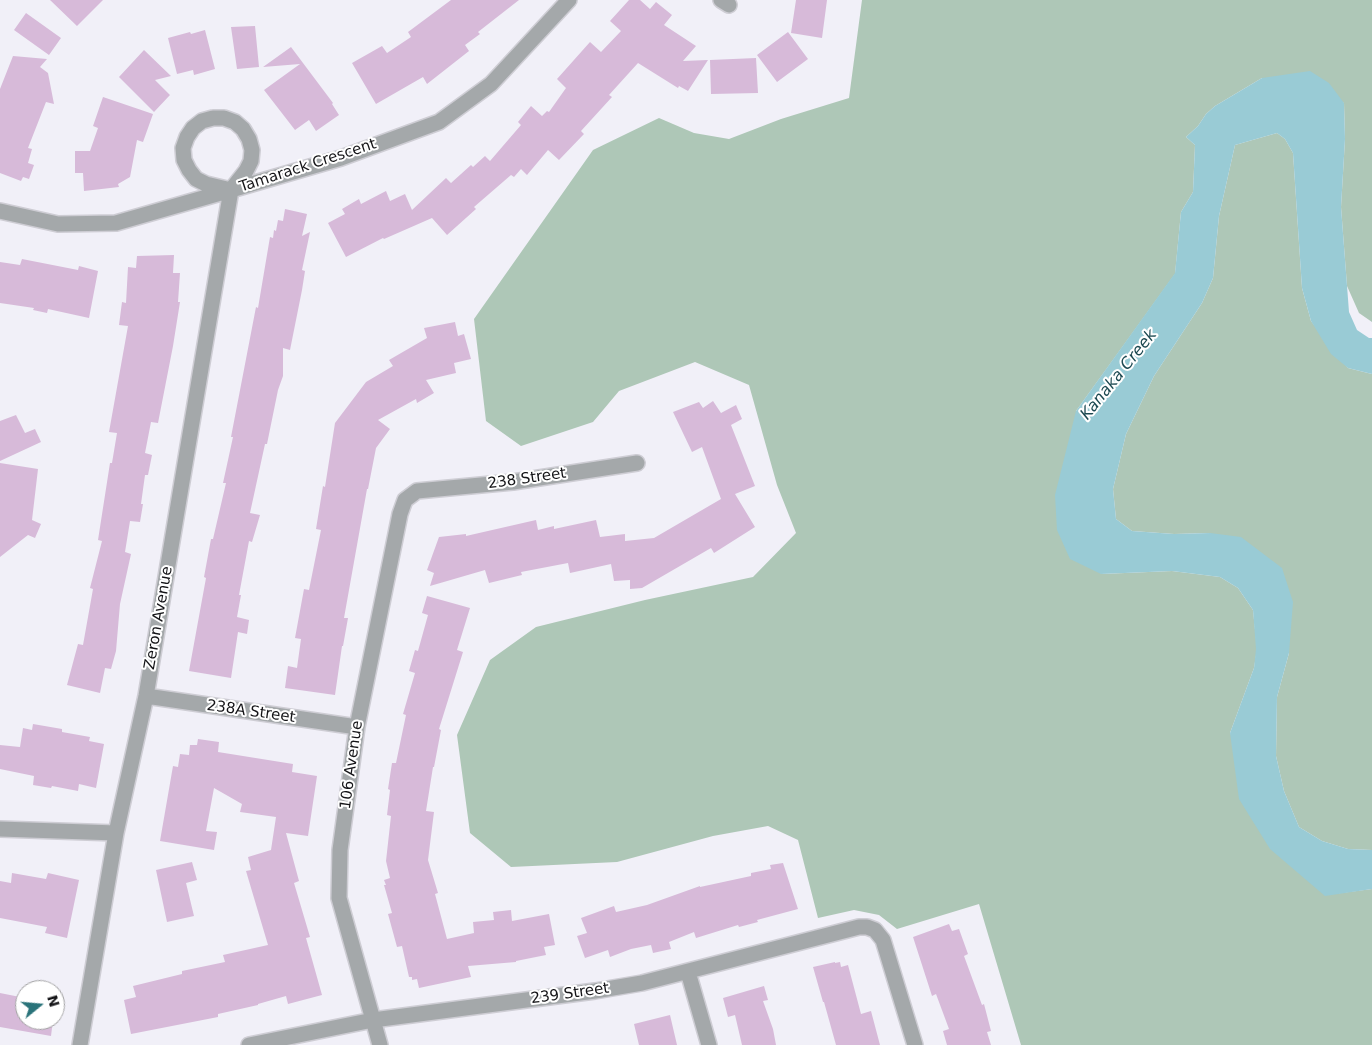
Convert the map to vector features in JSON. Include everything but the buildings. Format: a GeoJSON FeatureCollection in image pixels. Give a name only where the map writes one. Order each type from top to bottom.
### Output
{"type":"FeatureCollection","features":[{"type":"Feature","properties":{"kind":"street","name":"Tamarack Crescent"},"geometry":{"type":"LineString","coordinates":[[0,211],[58,224],[116,223],[341,158],[440,122],[491,84],[569,0]]}},
{"type":"Feature","properties":{"kind":"street"},"geometry":{"type":"LineString","coordinates":[[224,118],[235,122],[250,139],[251,161],[246,171],[231,190],[206,184],[188,170],[184,160],[185,143],[193,128],[202,121],[224,118]]}},
{"type":"Feature","properties":{"kind":"street","name":"Zeron Avenue"},"geometry":{"type":"LineString","coordinates":[[80,1045],[116,833],[146,696],[231,190]]}},
{"type":"Feature","properties":{"kind":"street","name":"238 Street"},"geometry":{"type":"LineString","coordinates":[[417,491],[513,482],[637,463]]}},
{"type":"Feature","properties":{"kind":"street","name":"106 Avenue"},"geometry":{"type":"LineString","coordinates":[[380,1045],[339,898],[340,850],[357,727],[400,514],[405,500],[417,491]]}},
{"type":"Feature","properties":{"kind":"street","name":"238A Street"},"geometry":{"type":"LineString","coordinates":[[146,696],[357,727]]}},
{"type":"Feature","properties":{"kind":"street"},"geometry":{"type":"LineString","coordinates":[[0,829],[116,833]]}},
{"type":"Feature","properties":{"kind":"street","name":"239 Street"},"geometry":{"type":"LineString","coordinates":[[249,1045],[373,1020],[595,991],[642,983],[853,928],[867,927],[875,930],[883,940],[915,1045]]}},
{"type":"Feature","properties":{"kind":"street"},"geometry":{"type":"LineString","coordinates":[[688,972],[709,1045]]}},
{"type":"Feature","properties":{"kind":"green space"},"geometry":{"type":"Polygon","coordinates":[[[862,0],[1372,0],[1372,322],[1359,313],[1347,286],[1341,207],[1345,139],[1344,103],[1262,78],[1215,106],[1186,137],[1195,145],[1193,192],[1181,212],[1175,274],[1076,411],[1101,574],[1172,571],[1220,577],[1238,588],[1253,610],[1257,649],[1254,668],[1230,733],[1325,895],[1372,889],[1372,1045],[1021,1045],[979,904],[897,929],[879,915],[854,910],[818,918],[798,840],[768,826],[713,836],[617,862],[511,867],[470,833],[457,735],[490,660],[536,627],[645,600],[753,577],[796,533],[777,485],[749,385],[695,362],[619,391],[593,422],[521,446],[486,421],[474,319],[593,150],[659,118],[694,133],[729,139],[781,119],[849,98],[862,0]]]}},
{"type":"Feature","properties":{"kind":"green space"},"geometry":{"type":"Polygon","coordinates":[[[1277,133],[1285,139],[1293,153],[1302,288],[1311,321],[1348,368],[1372,374],[1372,850],[1348,849],[1322,841],[1299,827],[1284,791],[1276,756],[1277,697],[1289,653],[1210,533],[1174,534],[1132,531],[1116,519],[1113,489],[1126,434],[1154,376],[1202,303],[1213,278],[1219,216],[1235,145],[1277,133]]]}},
{"type":"Feature","properties":{"kind":"water","name":"Kanaka Creek"},"geometry":{"type":"Polygon","coordinates":[[[1310,71],[1329,83],[1344,103],[1345,139],[1341,207],[1349,312],[1357,330],[1372,338],[1372,374],[1348,368],[1331,354],[1311,321],[1302,288],[1293,153],[1285,139],[1277,133],[1235,145],[1219,216],[1213,278],[1202,303],[1154,376],[1126,434],[1113,489],[1116,519],[1132,531],[1174,534],[1210,533],[1241,537],[1282,568],[1293,602],[1289,653],[1277,697],[1276,756],[1284,791],[1299,827],[1322,841],[1348,849],[1372,850],[1372,889],[1325,896],[1270,849],[1239,799],[1230,733],[1254,668],[1256,649],[1253,610],[1238,588],[1220,577],[1172,571],[1101,574],[1070,559],[1057,530],[1055,495],[1076,411],[1175,273],[1181,212],[1193,192],[1195,145],[1186,137],[1215,106],[1262,78],[1310,71]]]}}]}
